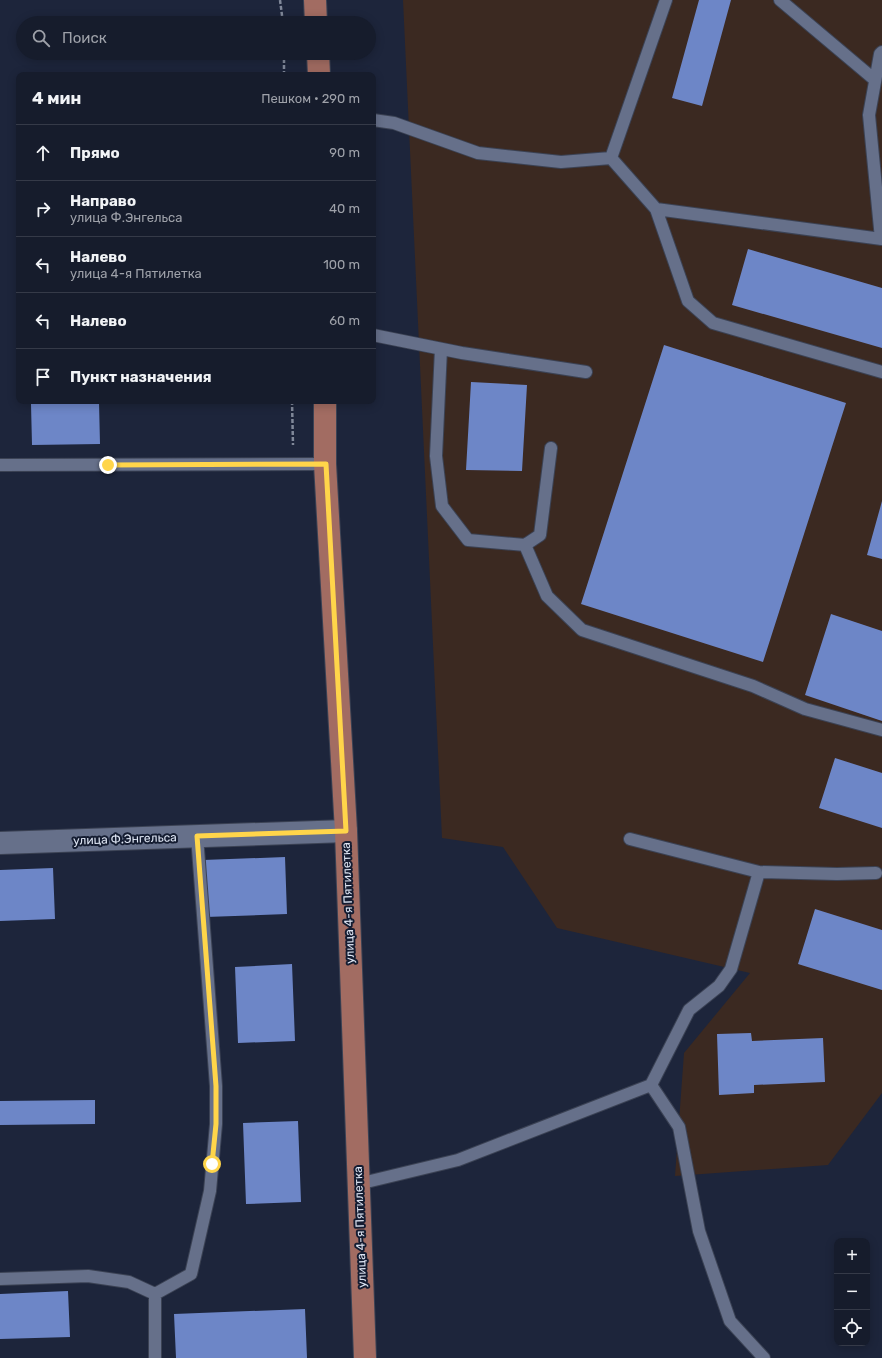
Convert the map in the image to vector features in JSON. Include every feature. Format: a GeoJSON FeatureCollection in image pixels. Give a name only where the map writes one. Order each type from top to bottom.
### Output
{"type":"FeatureCollection","features":[{"type":"Feature","properties":{"kind":"main road"},"geometry":{"type":"LineString","coordinates":[[315,0],[316,16]]}},
{"type":"Feature","properties":{"kind":"main road"},"geometry":{"type":"LineString","coordinates":[[318,60],[319,72]]}},
{"type":"Feature","properties":{"kind":"main road","name":"улица 4-я Пятилетка"},"geometry":{"type":"LineString","coordinates":[[325,404],[326,464],[346,831],[365,1358]]}},
{"type":"Feature","properties":{"kind":"street","name":"улица Ф.Энгельса"},"geometry":{"type":"LineString","coordinates":[[0,843],[346,831]]}},
{"type":"Feature","properties":{"kind":"lane"},"geometry":{"type":"LineString","coordinates":[[611,158],[666,0]]}},
{"type":"Feature","properties":{"kind":"lane"},"geometry":{"type":"LineString","coordinates":[[780,0],[875,80]]}},
{"type":"Feature","properties":{"kind":"lane"},"geometry":{"type":"LineString","coordinates":[[656,209],[881,239],[869,115],[880,54],[882,52]]}},
{"type":"Feature","properties":{"kind":"lane"},"geometry":{"type":"LineString","coordinates":[[376,120],[394,122],[478,153],[561,162],[611,158]]}},
{"type":"Feature","properties":{"kind":"lane"},"geometry":{"type":"LineString","coordinates":[[611,158],[656,209],[688,301],[713,323],[882,372]]}},
{"type":"Feature","properties":{"kind":"lane"},"geometry":{"type":"LineString","coordinates":[[376,335],[462,353],[586,372]]}},
{"type":"Feature","properties":{"kind":"lane"},"geometry":{"type":"LineString","coordinates":[[441,349],[436,456],[442,506],[468,540],[525,545],[540,535],[551,448]]}},
{"type":"Feature","properties":{"kind":"lane"},"geometry":{"type":"LineString","coordinates":[[0,465],[326,464]]}},
{"type":"Feature","properties":{"kind":"lane"},"geometry":{"type":"LineString","coordinates":[[525,545],[547,596],[582,630],[753,686],[805,709],[882,730]]}},
{"type":"Feature","properties":{"kind":"lane"},"geometry":{"type":"LineString","coordinates":[[155,1294],[191,1274],[210,1191],[216,1124],[216,1086],[197,836]]}},
{"type":"Feature","properties":{"kind":"lane"},"geometry":{"type":"LineString","coordinates":[[630,839],[759,872],[837,874],[876,873]]}},
{"type":"Feature","properties":{"kind":"lane"},"geometry":{"type":"LineString","coordinates":[[358,1184],[458,1160],[651,1085],[689,1010],[719,986],[731,969],[759,872]]}},
{"type":"Feature","properties":{"kind":"lane"},"geometry":{"type":"LineString","coordinates":[[651,1085],[679,1127],[699,1231],[730,1321],[764,1358]]}},
{"type":"Feature","properties":{"kind":"lane"},"geometry":{"type":"LineString","coordinates":[[0,1279],[88,1276],[130,1282],[155,1294]]}},
{"type":"Feature","properties":{"kind":"lane"},"geometry":{"type":"LineString","coordinates":[[155,1294],[155,1358]]}},
{"type":"Feature","properties":{"kind":"path"},"geometry":{"type":"LineString","coordinates":[[280,0],[282,16]]}},
{"type":"Feature","properties":{"kind":"path"},"geometry":{"type":"LineString","coordinates":[[284,60],[284,72]]}},
{"type":"Feature","properties":{"kind":"path"},"geometry":{"type":"LineString","coordinates":[[292,404],[293,445]]}},
{"type":"Feature","properties":{"kind":"shaded area"},"geometry":{"type":"Polygon","coordinates":[[[403,0],[882,0],[882,1093],[828,1165],[675,1176],[684,1053],[750,973],[557,928],[503,847],[442,838],[403,0]]]}},
{"type":"Feature","properties":{"kind":"building"},"geometry":{"type":"Polygon","coordinates":[[[699,0],[731,0],[702,106],[672,98],[699,0]]]}},
{"type":"Feature","properties":{"kind":"building"},"geometry":{"type":"Polygon","coordinates":[[[748,249],[882,288],[882,348],[732,305],[748,249]]]}},
{"type":"Feature","properties":{"kind":"building"},"geometry":{"type":"Polygon","coordinates":[[[664,345],[846,403],[763,662],[581,604],[664,345]]]}},
{"type":"Feature","properties":{"kind":"building"},"geometry":{"type":"Polygon","coordinates":[[[471,382],[527,385],[522,471],[466,470],[471,382]]]}},
{"type":"Feature","properties":{"kind":"building"},"geometry":{"type":"Polygon","coordinates":[[[31,404],[99,404],[100,444],[32,445],[31,404]]]}},
{"type":"Feature","properties":{"kind":"building"},"geometry":{"type":"Polygon","coordinates":[[[882,501],[882,559],[867,555],[882,501]]]}},
{"type":"Feature","properties":{"kind":"building"},"geometry":{"type":"Polygon","coordinates":[[[831,614],[882,631],[882,721],[805,695],[831,614]]]}},
{"type":"Feature","properties":{"kind":"building"},"geometry":{"type":"Polygon","coordinates":[[[835,758],[882,773],[882,828],[819,808],[835,758]]]}},
{"type":"Feature","properties":{"kind":"building"},"geometry":{"type":"Polygon","coordinates":[[[285,857],[287,914],[206,917],[203,860],[285,857]]]}},
{"type":"Feature","properties":{"kind":"building"},"geometry":{"type":"Polygon","coordinates":[[[53,868],[55,919],[0,921],[0,870],[53,868]]]}},
{"type":"Feature","properties":{"kind":"building"},"geometry":{"type":"Polygon","coordinates":[[[815,909],[882,930],[882,990],[798,964],[815,909]]]}},
{"type":"Feature","properties":{"kind":"building"},"geometry":{"type":"Polygon","coordinates":[[[292,964],[295,1041],[238,1043],[235,967],[292,964]]]}},
{"type":"Feature","properties":{"kind":"building"},"geometry":{"type":"Polygon","coordinates":[[[751,1033],[752,1041],[823,1038],[825,1082],[754,1085],[754,1093],[719,1095],[717,1034],[751,1033]]]}},
{"type":"Feature","properties":{"kind":"building"},"geometry":{"type":"Polygon","coordinates":[[[95,1100],[95,1124],[0,1125],[0,1101],[95,1100]]]}},
{"type":"Feature","properties":{"kind":"building"},"geometry":{"type":"Polygon","coordinates":[[[298,1121],[301,1202],[246,1204],[243,1123],[298,1121]]]}},
{"type":"Feature","properties":{"kind":"building"},"geometry":{"type":"Polygon","coordinates":[[[68,1291],[70,1337],[0,1339],[0,1294],[68,1291]]]}},
{"type":"Feature","properties":{"kind":"building"},"geometry":{"type":"Polygon","coordinates":[[[305,1309],[307,1358],[176,1358],[174,1314],[305,1309]]]}},
{"type":"Feature","properties":{"kind":"route"},"geometry":{"type":"LineString","coordinates":[[108,465],[326,464],[346,831],[197,836],[216,1086],[216,1124],[212,1164]]}}]}
